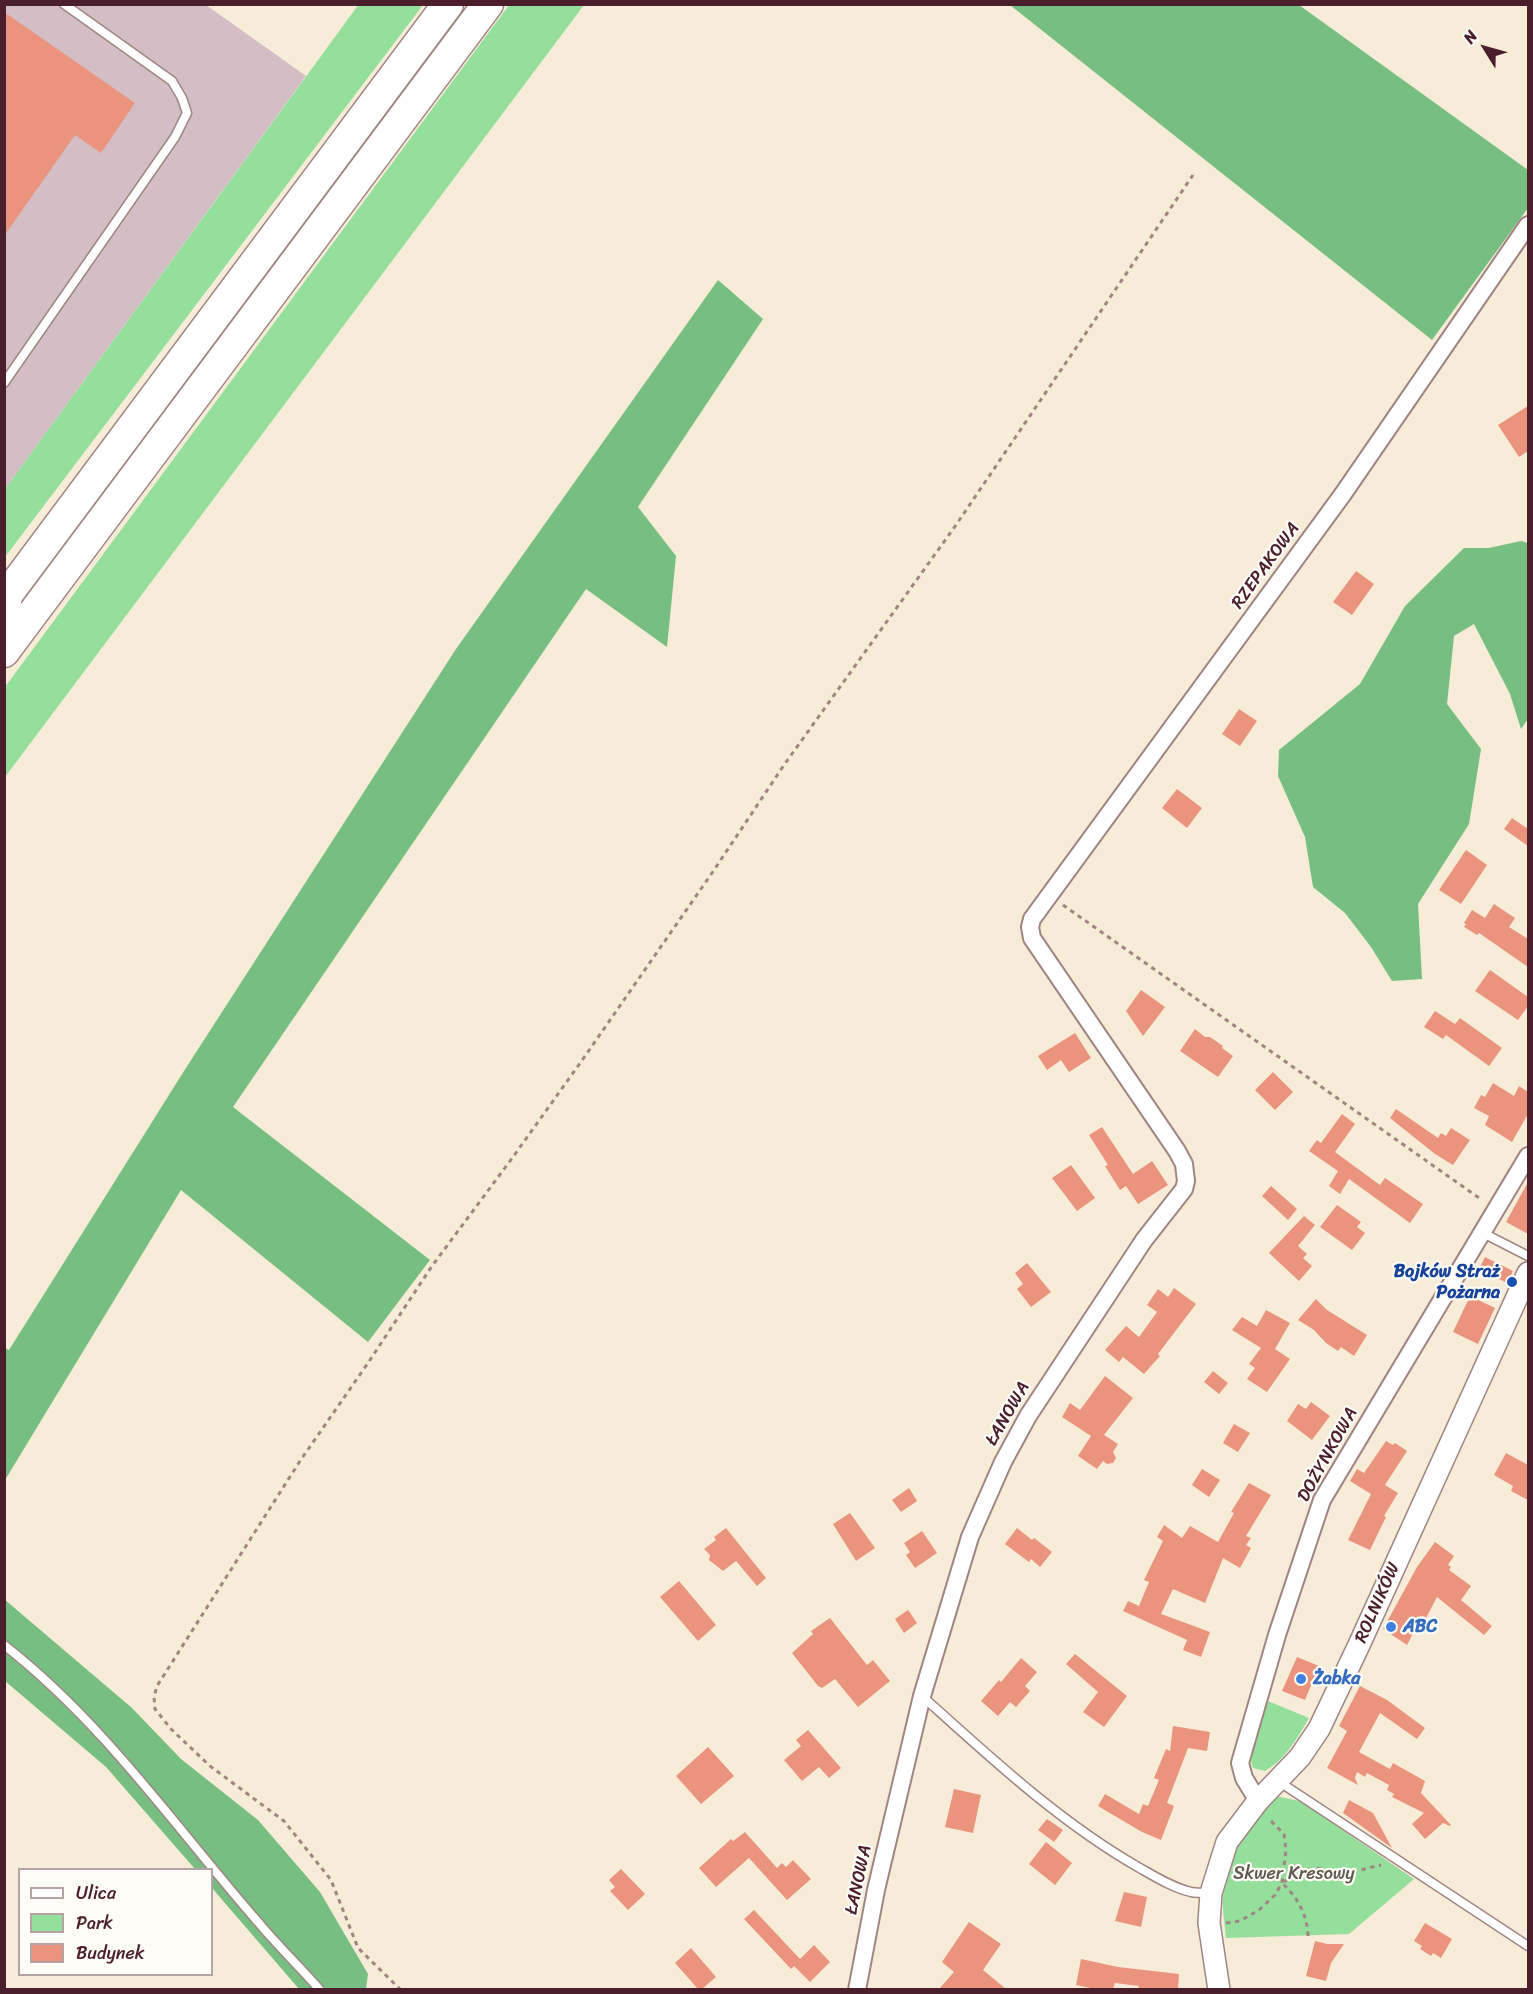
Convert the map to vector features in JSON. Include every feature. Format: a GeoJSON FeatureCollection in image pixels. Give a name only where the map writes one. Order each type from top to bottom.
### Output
{"type":"FeatureCollection","features":[{"type":"Feature","properties":{"kind":"highway"},"geometry":{"type":"LineString","coordinates":[[18,598],[79,499],[448,4]]}},
{"type":"Feature","properties":{"kind":"highway"},"geometry":{"type":"LineString","coordinates":[[4,652],[488,4]]}},
{"type":"Feature","properties":{"kind":"street","name":"RZEPAKOWA"},"geometry":{"type":"LineString","coordinates":[[1030,927],[1032,919],[1343,494],[1528,225]]}},
{"type":"Feature","properties":{"kind":"street","name":"ŁANOWA"},"geometry":{"type":"LineString","coordinates":[[857,1989],[876,1890],[922,1696],[970,1537],[1003,1462],[1028,1416],[1061,1362],[1144,1240],[1179,1196],[1186,1181],[1184,1164],[1177,1151],[1032,938],[1030,927]]}},
{"type":"Feature","properties":{"kind":"street","name":"DOŻYNKOWA"},"geometry":{"type":"LineString","coordinates":[[1261,1807],[1244,1778],[1240,1763],[1277,1635],[1317,1512],[1329,1487],[1528,1156]]}},
{"type":"Feature","properties":{"kind":"street","name":"ROLNIKÓW"},"geometry":{"type":"LineString","coordinates":[[1219,1989],[1209,1923],[1211,1893],[1227,1842],[1261,1807],[1278,1781],[1310,1743],[1332,1703],[1528,1273]]}},
{"type":"Feature","properties":{"kind":"lane"},"geometry":{"type":"LineString","coordinates":[[4,382],[175,137],[187,113],[182,98],[172,81],[64,4]]}},
{"type":"Feature","properties":{"kind":"lane"},"geometry":{"type":"LineString","coordinates":[[33,575],[79,499]]}},
{"type":"Feature","properties":{"kind":"lane"},"geometry":{"type":"LineString","coordinates":[[36,593],[105,517]]}},
{"type":"Feature","properties":{"kind":"lane"},"geometry":{"type":"LineString","coordinates":[[4,625],[18,598]]}},
{"type":"Feature","properties":{"kind":"lane"},"geometry":{"type":"LineString","coordinates":[[1483,1233],[1528,1256]]}},
{"type":"Feature","properties":{"kind":"lane"},"geometry":{"type":"LineString","coordinates":[[4,1645],[75,1707],[129,1767],[213,1868]]}},
{"type":"Feature","properties":{"kind":"lane"},"geometry":{"type":"LineString","coordinates":[[922,1696],[1058,1813],[1118,1855],[1180,1889],[1194,1893],[1211,1893]]}},
{"type":"Feature","properties":{"kind":"lane"},"geometry":{"type":"LineString","coordinates":[[1278,1781],[1528,1946]]}},
{"type":"Feature","properties":{"kind":"lane"},"geometry":{"type":"LineString","coordinates":[[213,1868],[259,1924],[320,1989]]}},
{"type":"Feature","properties":{"kind":"path"},"geometry":{"type":"LineString","coordinates":[[401,1989],[358,1948],[331,1880],[284,1821],[210,1766],[171,1729],[155,1709],[154,1697],[157,1686],[300,1461],[362,1373],[432,1266],[583,1059],[784,765],[956,525],[1192,175]]}},
{"type":"Feature","properties":{"kind":"path"},"geometry":{"type":"LineString","coordinates":[[1050,895],[1496,1210]]}},
{"type":"Feature","properties":{"kind":"path"},"geometry":{"type":"LineString","coordinates":[[1224,1923],[1240,1921],[1259,1910],[1275,1895],[1282,1883],[1286,1850],[1284,1834],[1261,1807]]}},
{"type":"Feature","properties":{"kind":"path"},"geometry":{"type":"LineString","coordinates":[[1282,1883],[1314,1868],[1352,1872],[1380,1865],[1392,1856]]}},
{"type":"Feature","properties":{"kind":"path"},"geometry":{"type":"LineString","coordinates":[[1282,1883],[1302,1908],[1307,1921],[1308,1936]]}},
{"type":"Feature","properties":{"kind":"shaded area"},"geometry":{"type":"Polygon","coordinates":[[[5,5],[206,5],[306,76],[5,489],[5,5]]]}},
{"type":"Feature","properties":{"kind":"green space"},"geometry":{"type":"Polygon","coordinates":[[[359,4],[423,5],[5,557],[5,489],[359,4]]]}},
{"type":"Feature","properties":{"kind":"green space"},"geometry":{"type":"Polygon","coordinates":[[[509,5],[584,5],[5,777],[5,687],[509,5]]]}},
{"type":"Feature","properties":{"kind":"green space"},"geometry":{"type":"Polygon","coordinates":[[[1010,5],[1299,5],[1528,170],[1528,208],[1432,340],[1010,5]]]}},
{"type":"Feature","properties":{"kind":"green space"},"geometry":{"type":"Polygon","coordinates":[[[718,280],[763,319],[638,507],[676,556],[667,647],[586,589],[233,1107],[430,1260],[368,1342],[181,1190],[5,1480],[5,1348],[9,1350],[184,1071],[456,649],[718,280]]]}},
{"type":"Feature","properties":{"kind":"green space"},"geometry":{"type":"Polygon","coordinates":[[[1521,541],[1528,543],[1528,719],[1521,729],[1510,694],[1474,624],[1454,636],[1447,704],[1481,749],[1469,824],[1418,904],[1422,979],[1392,981],[1371,947],[1345,913],[1313,887],[1305,837],[1278,776],[1279,750],[1360,684],[1405,606],[1464,548],[1489,548],[1521,541]]]}},
{"type":"Feature","properties":{"kind":"green space"},"geometry":{"type":"Polygon","coordinates":[[[4,1599],[132,1708],[181,1759],[258,1820],[320,1892],[368,1974],[366,1989],[299,1989],[213,1889],[213,1868],[194,1868],[106,1767],[5,1681],[4,1599]]]}},
{"type":"Feature","properties":{"kind":"green space"},"geometry":{"type":"Polygon","coordinates":[[[1268,1701],[1309,1718],[1285,1754],[1265,1771],[1253,1768],[1251,1761],[1256,1735],[1268,1701]]]}},
{"type":"Feature","properties":{"kind":"green space","name":"Skwer Kresowy"},"geometry":{"type":"Polygon","coordinates":[[[1275,1796],[1300,1801],[1414,1879],[1349,1934],[1226,1938],[1223,1902],[1229,1868],[1240,1842],[1275,1796]]]}},
{"type":"Feature","properties":{"kind":"building"},"geometry":{"type":"Polygon","coordinates":[[[4,12],[135,103],[101,153],[75,135],[4,236],[4,12]]]}},
{"type":"Feature","properties":{"kind":"building"},"geometry":{"type":"Polygon","coordinates":[[[1528,406],[1528,451],[1519,457],[1498,425],[1528,406]]]}},
{"type":"Feature","properties":{"kind":"building"},"geometry":{"type":"Polygon","coordinates":[[[1356,571],[1374,584],[1352,615],[1333,602],[1356,571]]]}},
{"type":"Feature","properties":{"kind":"building"},"geometry":{"type":"Polygon","coordinates":[[[1239,709],[1257,721],[1240,746],[1222,734],[1239,709]]]}},
{"type":"Feature","properties":{"kind":"building"},"geometry":{"type":"Polygon","coordinates":[[[1177,789],[1202,808],[1187,828],[1162,808],[1177,789]]]}},
{"type":"Feature","properties":{"kind":"building"},"geometry":{"type":"Polygon","coordinates":[[[1512,818],[1528,829],[1528,846],[1504,829],[1512,818]]]}},
{"type":"Feature","properties":{"kind":"building"},"geometry":{"type":"Polygon","coordinates":[[[1466,850],[1487,865],[1461,904],[1439,890],[1466,850]]]}},
{"type":"Feature","properties":{"kind":"building"},"geometry":{"type":"Polygon","coordinates":[[[1494,904],[1515,918],[1509,927],[1528,939],[1528,967],[1479,933],[1477,935],[1464,927],[1472,910],[1485,918],[1494,904]]]}},
{"type":"Feature","properties":{"kind":"building"},"geometry":{"type":"Polygon","coordinates":[[[1490,970],[1528,997],[1528,1006],[1518,1020],[1475,991],[1490,970]]]}},
{"type":"Feature","properties":{"kind":"building"},"geometry":{"type":"Polygon","coordinates":[[[1141,990],[1165,1007],[1143,1036],[1126,1011],[1141,990]]]}},
{"type":"Feature","properties":{"kind":"building"},"geometry":{"type":"Polygon","coordinates":[[[1435,1011],[1455,1024],[1460,1018],[1502,1048],[1489,1066],[1446,1035],[1443,1039],[1424,1027],[1435,1011]]]}},
{"type":"Feature","properties":{"kind":"building"},"geometry":{"type":"Polygon","coordinates":[[[1195,1029],[1223,1046],[1222,1048],[1233,1056],[1218,1077],[1180,1051],[1195,1029]]]}},
{"type":"Feature","properties":{"kind":"building"},"geometry":{"type":"Polygon","coordinates":[[[1075,1033],[1091,1058],[1069,1072],[1061,1060],[1047,1070],[1038,1056],[1075,1033]]]}},
{"type":"Feature","properties":{"kind":"building"},"geometry":{"type":"Polygon","coordinates":[[[1273,1072],[1293,1092],[1275,1110],[1255,1090],[1273,1072]]]}},
{"type":"Feature","properties":{"kind":"building"},"geometry":{"type":"Polygon","coordinates":[[[1493,1083],[1514,1096],[1519,1086],[1528,1092],[1528,1114],[1512,1142],[1485,1125],[1489,1116],[1474,1108],[1481,1095],[1485,1097],[1493,1083]]]}},
{"type":"Feature","properties":{"kind":"building"},"geometry":{"type":"Polygon","coordinates":[[[1396,1109],[1438,1138],[1441,1133],[1446,1136],[1451,1128],[1470,1140],[1453,1165],[1435,1154],[1390,1118],[1396,1109]]]}},
{"type":"Feature","properties":{"kind":"building"},"geometry":{"type":"Polygon","coordinates":[[[1342,1114],[1355,1124],[1335,1152],[1380,1185],[1385,1178],[1423,1204],[1410,1223],[1349,1179],[1340,1194],[1329,1186],[1338,1171],[1309,1151],[1317,1140],[1321,1143],[1342,1114]]]}},
{"type":"Feature","properties":{"kind":"building"},"geometry":{"type":"Polygon","coordinates":[[[1102,1127],[1133,1174],[1152,1161],[1168,1185],[1138,1204],[1126,1186],[1120,1190],[1105,1166],[1108,1165],[1089,1135],[1102,1127]]]}},
{"type":"Feature","properties":{"kind":"building"},"geometry":{"type":"Polygon","coordinates":[[[1071,1165],[1095,1198],[1077,1211],[1052,1178],[1071,1165]]]}},
{"type":"Feature","properties":{"kind":"building"},"geometry":{"type":"Polygon","coordinates":[[[1528,1182],[1528,1234],[1506,1222],[1528,1182]]]}},
{"type":"Feature","properties":{"kind":"building"},"geometry":{"type":"Polygon","coordinates":[[[1271,1186],[1297,1209],[1288,1220],[1262,1196],[1271,1186]]]}},
{"type":"Feature","properties":{"kind":"building"},"geometry":{"type":"Polygon","coordinates":[[[1337,1205],[1361,1222],[1357,1227],[1365,1233],[1352,1250],[1320,1227],[1337,1205]]]}},
{"type":"Feature","properties":{"kind":"building"},"geometry":{"type":"Polygon","coordinates":[[[1304,1216],[1315,1225],[1298,1246],[1307,1254],[1303,1258],[1312,1266],[1299,1281],[1269,1253],[1304,1216]]]}},
{"type":"Feature","properties":{"kind":"building"},"geometry":{"type":"Polygon","coordinates":[[[1485,1257],[1513,1271],[1507,1283],[1479,1269],[1485,1257]]]}},
{"type":"Feature","properties":{"kind":"building"},"geometry":{"type":"Polygon","coordinates":[[[1027,1263],[1051,1292],[1031,1307],[1017,1289],[1023,1284],[1015,1273],[1027,1263]]]}},
{"type":"Feature","properties":{"kind":"building"},"geometry":{"type":"Polygon","coordinates":[[[1174,1288],[1196,1304],[1158,1354],[1160,1356],[1144,1374],[1123,1357],[1119,1362],[1105,1350],[1126,1326],[1139,1337],[1157,1312],[1147,1305],[1158,1289],[1168,1297],[1174,1288]]]}},
{"type":"Feature","properties":{"kind":"building"},"geometry":{"type":"Polygon","coordinates":[[[1470,1296],[1495,1308],[1478,1344],[1453,1332],[1470,1296]]]}},
{"type":"Feature","properties":{"kind":"building"},"geometry":{"type":"Polygon","coordinates":[[[1316,1299],[1327,1310],[1367,1335],[1354,1356],[1341,1347],[1338,1351],[1326,1343],[1314,1330],[1298,1320],[1316,1299]]]}},
{"type":"Feature","properties":{"kind":"building"},"geometry":{"type":"Polygon","coordinates":[[[1266,1310],[1290,1323],[1275,1349],[1290,1359],[1267,1392],[1247,1379],[1255,1368],[1249,1364],[1261,1348],[1232,1330],[1242,1317],[1257,1326],[1266,1310]]]}},
{"type":"Feature","properties":{"kind":"building"},"geometry":{"type":"Polygon","coordinates":[[[1213,1371],[1228,1383],[1219,1394],[1204,1382],[1213,1371]]]}},
{"type":"Feature","properties":{"kind":"building"},"geometry":{"type":"Polygon","coordinates":[[[1105,1376],[1133,1398],[1104,1435],[1118,1444],[1113,1452],[1116,1458],[1113,1463],[1107,1464],[1103,1461],[1097,1469],[1078,1456],[1091,1436],[1062,1417],[1070,1403],[1080,1410],[1105,1376]]]}},
{"type":"Feature","properties":{"kind":"building"},"geometry":{"type":"Polygon","coordinates":[[[1311,1402],[1330,1416],[1312,1440],[1287,1421],[1298,1404],[1306,1409],[1311,1402]]]}},
{"type":"Feature","properties":{"kind":"building"},"geometry":{"type":"Polygon","coordinates":[[[1234,1424],[1250,1433],[1238,1452],[1223,1443],[1234,1424]]]}},
{"type":"Feature","properties":{"kind":"building"},"geometry":{"type":"Polygon","coordinates":[[[1386,1441],[1393,1445],[1395,1443],[1407,1451],[1385,1485],[1398,1493],[1384,1516],[1386,1517],[1370,1550],[1348,1540],[1371,1494],[1350,1481],[1357,1469],[1364,1473],[1386,1441]]]}},
{"type":"Feature","properties":{"kind":"building"},"geometry":{"type":"Polygon","coordinates":[[[1506,1453],[1528,1465],[1528,1500],[1511,1491],[1513,1486],[1494,1475],[1506,1453]]]}},
{"type":"Feature","properties":{"kind":"building"},"geometry":{"type":"Polygon","coordinates":[[[1202,1469],[1220,1480],[1209,1497],[1192,1485],[1202,1469]]]}},
{"type":"Feature","properties":{"kind":"building"},"geometry":{"type":"Polygon","coordinates":[[[1249,1483],[1271,1495],[1246,1536],[1251,1538],[1246,1545],[1251,1548],[1240,1568],[1223,1558],[1205,1603],[1173,1589],[1161,1614],[1210,1632],[1201,1657],[1183,1650],[1187,1640],[1123,1611],[1128,1601],[1139,1606],[1149,1582],[1144,1580],[1163,1541],[1157,1537],[1164,1525],[1182,1538],[1190,1526],[1218,1542],[1234,1513],[1231,1512],[1249,1483]]]}},
{"type":"Feature","properties":{"kind":"building"},"geometry":{"type":"Polygon","coordinates":[[[909,1488],[917,1501],[901,1512],[892,1500],[909,1488]]]}},
{"type":"Feature","properties":{"kind":"building"},"geometry":{"type":"Polygon","coordinates":[[[850,1513],[875,1548],[856,1561],[833,1524],[850,1513]]]}},
{"type":"Feature","properties":{"kind":"building"},"geometry":{"type":"Polygon","coordinates":[[[726,1528],[766,1578],[757,1586],[736,1561],[723,1571],[709,1560],[710,1555],[704,1549],[726,1528]]]}},
{"type":"Feature","properties":{"kind":"building"},"geometry":{"type":"Polygon","coordinates":[[[1017,1528],[1052,1552],[1040,1567],[1031,1559],[1029,1562],[1005,1544],[1017,1528]]]}},
{"type":"Feature","properties":{"kind":"building"},"geometry":{"type":"Polygon","coordinates":[[[922,1531],[937,1553],[915,1568],[906,1555],[910,1552],[904,1543],[922,1531]]]}},
{"type":"Feature","properties":{"kind":"building"},"geometry":{"type":"Polygon","coordinates":[[[1435,1542],[1454,1556],[1448,1565],[1451,1567],[1449,1570],[1471,1586],[1461,1600],[1492,1626],[1484,1635],[1437,1597],[1426,1618],[1422,1616],[1407,1645],[1383,1629],[1417,1567],[1435,1542]]]}},
{"type":"Feature","properties":{"kind":"building"},"geometry":{"type":"Polygon","coordinates":[[[679,1581],[716,1625],[698,1641],[660,1597],[679,1581]]]}},
{"type":"Feature","properties":{"kind":"building"},"geometry":{"type":"Polygon","coordinates":[[[908,1610],[917,1623],[904,1633],[895,1619],[908,1610]]]}},
{"type":"Feature","properties":{"kind":"building"},"geometry":{"type":"Polygon","coordinates":[[[830,1618],[867,1665],[873,1660],[890,1681],[858,1707],[835,1679],[822,1688],[818,1686],[792,1653],[813,1634],[811,1631],[830,1618]]]}},
{"type":"Feature","properties":{"kind":"building"},"geometry":{"type":"Polygon","coordinates":[[[1075,1654],[1127,1696],[1104,1727],[1083,1712],[1098,1692],[1066,1664],[1075,1654]]]}},
{"type":"Feature","properties":{"kind":"building","name":"Żabka"},"geometry":{"type":"Polygon","coordinates":[[[1297,1657],[1319,1666],[1305,1700],[1282,1691],[1297,1657]]]}},
{"type":"Feature","properties":{"kind":"building"},"geometry":{"type":"Polygon","coordinates":[[[1021,1658],[1037,1672],[1025,1686],[1030,1691],[1016,1707],[1010,1702],[998,1716],[981,1701],[1021,1658]]]}},
{"type":"Feature","properties":{"kind":"building"},"geometry":{"type":"Polygon","coordinates":[[[1360,1686],[1387,1700],[1425,1728],[1417,1739],[1380,1713],[1359,1752],[1390,1769],[1393,1763],[1425,1781],[1421,1793],[1450,1826],[1443,1823],[1425,1839],[1412,1824],[1424,1813],[1392,1797],[1394,1794],[1387,1790],[1389,1785],[1367,1773],[1365,1777],[1357,1772],[1355,1778],[1358,1785],[1327,1768],[1347,1731],[1339,1726],[1360,1686]]]}},
{"type":"Feature","properties":{"kind":"building"},"geometry":{"type":"Polygon","coordinates":[[[1173,1726],[1210,1732],[1207,1751],[1188,1748],[1167,1803],[1174,1806],[1161,1840],[1142,1832],[1098,1806],[1105,1794],[1139,1814],[1143,1804],[1148,1806],[1159,1780],[1154,1778],[1166,1749],[1170,1751],[1173,1726]]]}},
{"type":"Feature","properties":{"kind":"building"},"geometry":{"type":"Polygon","coordinates":[[[808,1730],[841,1768],[829,1778],[819,1767],[802,1781],[784,1760],[801,1746],[796,1740],[808,1730]]]}},
{"type":"Feature","properties":{"kind":"building"},"geometry":{"type":"Polygon","coordinates":[[[708,1747],[734,1776],[701,1804],[676,1776],[708,1747]]]}},
{"type":"Feature","properties":{"kind":"building"},"geometry":{"type":"Polygon","coordinates":[[[954,1789],[981,1795],[973,1833],[945,1827],[954,1789]]]}},
{"type":"Feature","properties":{"kind":"building"},"geometry":{"type":"Polygon","coordinates":[[[1349,1800],[1373,1813],[1392,1848],[1343,1813],[1349,1800]]]}},
{"type":"Feature","properties":{"kind":"building"},"geometry":{"type":"Polygon","coordinates":[[[1047,1819],[1063,1830],[1054,1842],[1038,1830],[1047,1819]]]}},
{"type":"Feature","properties":{"kind":"building"},"geometry":{"type":"Polygon","coordinates":[[[745,1832],[777,1868],[782,1863],[786,1867],[793,1860],[811,1879],[787,1900],[749,1858],[716,1887],[699,1868],[731,1839],[733,1841],[745,1832]]]}},
{"type":"Feature","properties":{"kind":"building"},"geometry":{"type":"Polygon","coordinates":[[[1046,1842],[1072,1863],[1055,1885],[1029,1864],[1046,1842]]]}},
{"type":"Feature","properties":{"kind":"building"},"geometry":{"type":"Polygon","coordinates":[[[621,1869],[645,1894],[628,1910],[610,1891],[615,1887],[609,1880],[621,1869]]]}},
{"type":"Feature","properties":{"kind":"building"},"geometry":{"type":"Polygon","coordinates":[[[1124,1892],[1147,1897],[1141,1927],[1115,1921],[1124,1892]]]}},
{"type":"Feature","properties":{"kind":"building"},"geometry":{"type":"Polygon","coordinates":[[[754,1910],[800,1959],[814,1945],[830,1962],[810,1982],[794,1966],[791,1969],[744,1919],[754,1910]]]}},
{"type":"Feature","properties":{"kind":"building"},"geometry":{"type":"Polygon","coordinates":[[[969,1922],[1001,1944],[983,1970],[1006,1989],[939,1989],[954,1972],[942,1962],[969,1922]]]}},
{"type":"Feature","properties":{"kind":"building"},"geometry":{"type":"Polygon","coordinates":[[[1425,1923],[1452,1939],[1441,1958],[1433,1953],[1431,1956],[1420,1949],[1422,1946],[1414,1941],[1425,1923]]]}},
{"type":"Feature","properties":{"kind":"building"},"geometry":{"type":"Polygon","coordinates":[[[1315,1941],[1344,1944],[1331,1963],[1326,1981],[1306,1976],[1315,1941]]]}},
{"type":"Feature","properties":{"kind":"building"},"geometry":{"type":"Polygon","coordinates":[[[691,1948],[716,1977],[702,1989],[698,1989],[675,1963],[691,1948]]]}},
{"type":"Feature","properties":{"kind":"building"},"geometry":{"type":"Polygon","coordinates":[[[1081,1959],[1118,1967],[1179,1974],[1178,1989],[1138,1989],[1139,1986],[1115,1983],[1113,1989],[1095,1989],[1076,1985],[1081,1959]]]}},
{"type":"Feature","properties":{"kind":"place","name":"Bojków Straż Pożarna"},"geometry":{"type":"Point","coordinates":[1512,1282]}},
{"type":"Feature","properties":{"kind":"place","name":"ABC"},"geometry":{"type":"Point","coordinates":[1391,1627]}},
{"type":"Feature","properties":{"kind":"place","name":"Żabka"},"geometry":{"type":"Point","coordinates":[1301,1679]}}]}
